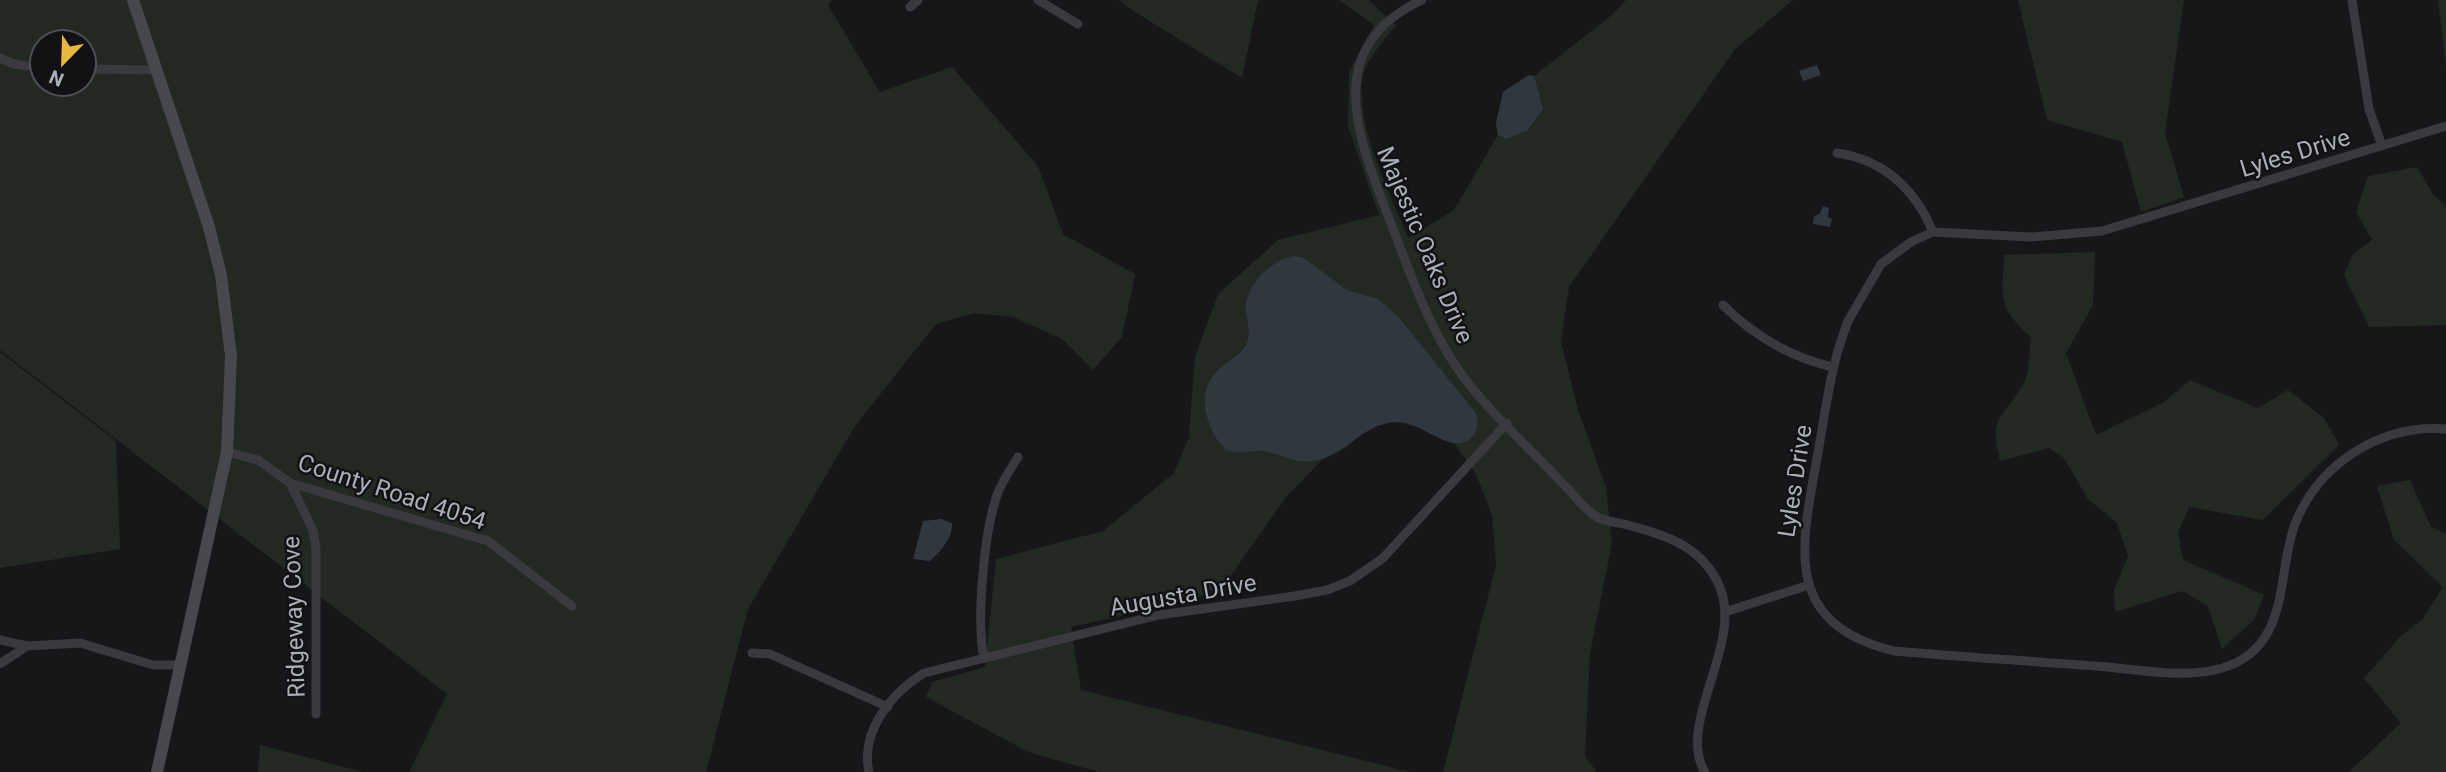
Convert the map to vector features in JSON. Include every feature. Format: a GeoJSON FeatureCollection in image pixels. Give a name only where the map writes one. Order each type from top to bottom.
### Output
{"type":"FeatureCollection","features":[{"type":"Feature","properties":{"kind":"main road"},"geometry":{"type":"LineString","coordinates":[[133,0],[209,227],[221,275],[231,356],[227,452],[157,772]]}},
{"type":"Feature","properties":{"kind":"street"},"geometry":{"type":"LineString","coordinates":[[1038,0],[1078,24]]}},
{"type":"Feature","properties":{"kind":"street","name":"Majestic Oaks Drive"},"geometry":{"type":"LineString","coordinates":[[1422,0],[1401,10],[1384,24],[1364,55],[1354,91],[1357,126],[1367,162],[1433,327],[1458,369],[1595,516],[1676,540],[1701,558],[1723,595],[1726,625],[1698,736],[1696,754],[1705,772]]}},
{"type":"Feature","properties":{"kind":"street"},"geometry":{"type":"LineString","coordinates":[[2352,0],[2369,109],[2382,146]]}},
{"type":"Feature","properties":{"kind":"street"},"geometry":{"type":"LineString","coordinates":[[0,58],[28,66]]}},
{"type":"Feature","properties":{"kind":"street"},"geometry":{"type":"LineString","coordinates":[[98,69],[156,70]]}},
{"type":"Feature","properties":{"kind":"street","name":"Lyles Drive"},"geometry":{"type":"LineString","coordinates":[[2446,126],[2102,231],[2031,237],[1933,232],[1911,242],[1881,264],[1849,321],[1833,368],[1805,525],[1803,559],[1809,585],[1821,610],[1853,638],[1894,651],[2156,670],[2203,672],[2220,669],[2248,655],[2275,620],[2295,525],[2313,491],[2327,475],[2357,449],[2386,436],[2415,429],[2446,429]]}},
{"type":"Feature","properties":{"kind":"street"},"geometry":{"type":"LineString","coordinates":[[1837,153],[1857,156],[1886,170],[1915,197],[1933,232]]}},
{"type":"Feature","properties":{"kind":"street"},"geometry":{"type":"LineString","coordinates":[[1723,305],[1750,331],[1772,344],[1797,357],[1833,368]]}},
{"type":"Feature","properties":{"kind":"street","name":"Augusta Drive"},"geometry":{"type":"LineString","coordinates":[[869,772],[866,746],[870,732],[909,682],[924,673],[1159,615],[1295,596],[1327,590],[1350,581],[1383,558],[1507,423]]}},
{"type":"Feature","properties":{"kind":"street","name":"County Road 4054"},"geometry":{"type":"LineString","coordinates":[[227,452],[258,460],[290,483],[488,541],[572,606]]}},
{"type":"Feature","properties":{"kind":"street"},"geometry":{"type":"LineString","coordinates":[[984,658],[980,638],[992,514],[1002,483],[1018,457]]}},
{"type":"Feature","properties":{"kind":"street","name":"Ridgeway Cove"},"geometry":{"type":"LineString","coordinates":[[290,483],[313,530],[316,549],[316,714]]}},
{"type":"Feature","properties":{"kind":"street"},"geometry":{"type":"LineString","coordinates":[[1725,612],[1809,585]]}},
{"type":"Feature","properties":{"kind":"street"},"geometry":{"type":"LineString","coordinates":[[0,640],[27,646],[80,643],[153,665],[181,665]]}},
{"type":"Feature","properties":{"kind":"street"},"geometry":{"type":"LineString","coordinates":[[0,664],[27,646]]}},
{"type":"Feature","properties":{"kind":"street"},"geometry":{"type":"LineString","coordinates":[[752,653],[770,654],[888,707]]}},
{"type":"Feature","properties":{"kind":"shaded area"},"geometry":{"type":"Polygon","coordinates":[[[0,0],[832,0],[828,5],[880,92],[952,67],[1038,166],[1063,234],[1135,274],[1122,337],[1093,370],[1062,339],[1013,317],[974,313],[936,324],[855,426],[748,609],[706,772],[409,772],[447,694],[0,350],[0,0]]]}},
{"type":"Feature","properties":{"kind":"shaded area"},"geometry":{"type":"Polygon","coordinates":[[[1119,0],[1258,0],[1242,78],[1135,12],[1119,0]]]}},
{"type":"Feature","properties":{"kind":"shaded area"},"geometry":{"type":"Polygon","coordinates":[[[1339,0],[1369,0],[1396,26],[1367,66],[1362,81],[1362,100],[1376,161],[1408,238],[1454,210],[1498,135],[1496,123],[1503,92],[1529,75],[1534,76],[1612,15],[1626,0],[1793,0],[1735,49],[1569,287],[1561,341],[1578,410],[1606,487],[1612,543],[1590,653],[1585,756],[1597,772],[1443,772],[1496,565],[1492,515],[1476,474],[1454,443],[1417,427],[1397,422],[1366,430],[1347,447],[1323,459],[1286,497],[1227,581],[1195,600],[1071,627],[1081,690],[1410,772],[1099,772],[1028,752],[926,697],[932,682],[985,667],[996,559],[1103,531],[1174,473],[1189,437],[1195,357],[1218,294],[1278,240],[1379,215],[1348,127],[1349,72],[1374,25],[1339,0]]]}},
{"type":"Feature","properties":{"kind":"shaded area"},"geometry":{"type":"Polygon","coordinates":[[[2018,0],[2184,0],[2165,133],[2184,197],[2141,212],[2122,142],[2047,120],[2018,0]]]}},
{"type":"Feature","properties":{"kind":"shaded area"},"geometry":{"type":"Polygon","coordinates":[[[2438,0],[2446,0],[2446,66],[2438,0]]]}},
{"type":"Feature","properties":{"kind":"shaded area"},"geometry":{"type":"Polygon","coordinates":[[[1817,65],[1821,75],[1803,81],[1799,71],[1817,65]]]}},
{"type":"Feature","properties":{"kind":"shaded area"},"geometry":{"type":"Polygon","coordinates":[[[1529,75],[1534,76],[1543,109],[1528,130],[1506,139],[1498,135],[1496,123],[1503,92],[1529,75]]]}},
{"type":"Feature","properties":{"kind":"shaded area"},"geometry":{"type":"Polygon","coordinates":[[[2417,167],[2433,194],[2446,207],[2446,325],[2369,327],[2344,275],[2353,254],[2372,240],[2356,212],[2368,176],[2417,167]]]}},
{"type":"Feature","properties":{"kind":"shaded area"},"geometry":{"type":"Polygon","coordinates":[[[1823,206],[1829,208],[1828,217],[1832,219],[1830,227],[1813,224],[1814,216],[1820,214],[1823,206]]]}},
{"type":"Feature","properties":{"kind":"shaded area"},"geometry":{"type":"Polygon","coordinates":[[[2095,252],[2093,305],[2066,353],[2096,435],[2164,402],[2190,380],[2258,408],[2288,390],[2324,418],[2339,445],[2263,520],[2189,507],[2178,533],[2183,560],[2264,595],[2254,620],[2222,649],[2208,606],[2182,591],[2115,612],[2114,590],[2128,556],[2117,523],[2088,499],[2064,458],[2049,448],[2000,461],[1997,426],[2025,381],[2031,337],[2012,318],[2004,301],[2004,255],[2095,252]]]}},
{"type":"Feature","properties":{"kind":"shaded area"},"geometry":{"type":"Polygon","coordinates":[[[1293,256],[1304,258],[1347,290],[1378,299],[1397,315],[1475,412],[1477,429],[1471,438],[1454,443],[1411,424],[1395,422],[1375,427],[1334,454],[1319,460],[1294,460],[1263,451],[1235,452],[1222,446],[1206,414],[1205,402],[1211,378],[1239,354],[1248,339],[1247,298],[1256,282],[1269,268],[1293,256]]]}},
{"type":"Feature","properties":{"kind":"shaded area"},"geometry":{"type":"Polygon","coordinates":[[[0,352],[116,441],[120,549],[0,568],[0,352]]]}},
{"type":"Feature","properties":{"kind":"shaded area"},"geometry":{"type":"Polygon","coordinates":[[[2410,480],[2431,527],[2446,534],[2446,772],[2349,772],[2401,723],[2364,678],[2402,635],[2423,619],[2443,587],[2394,540],[2377,486],[2410,480]]]}},
{"type":"Feature","properties":{"kind":"shaded area"},"geometry":{"type":"Polygon","coordinates":[[[941,519],[952,523],[945,544],[929,561],[913,559],[923,521],[941,519]]]}},
{"type":"Feature","properties":{"kind":"shaded area"},"geometry":{"type":"Polygon","coordinates":[[[260,745],[363,772],[258,772],[260,745]]]}}]}
